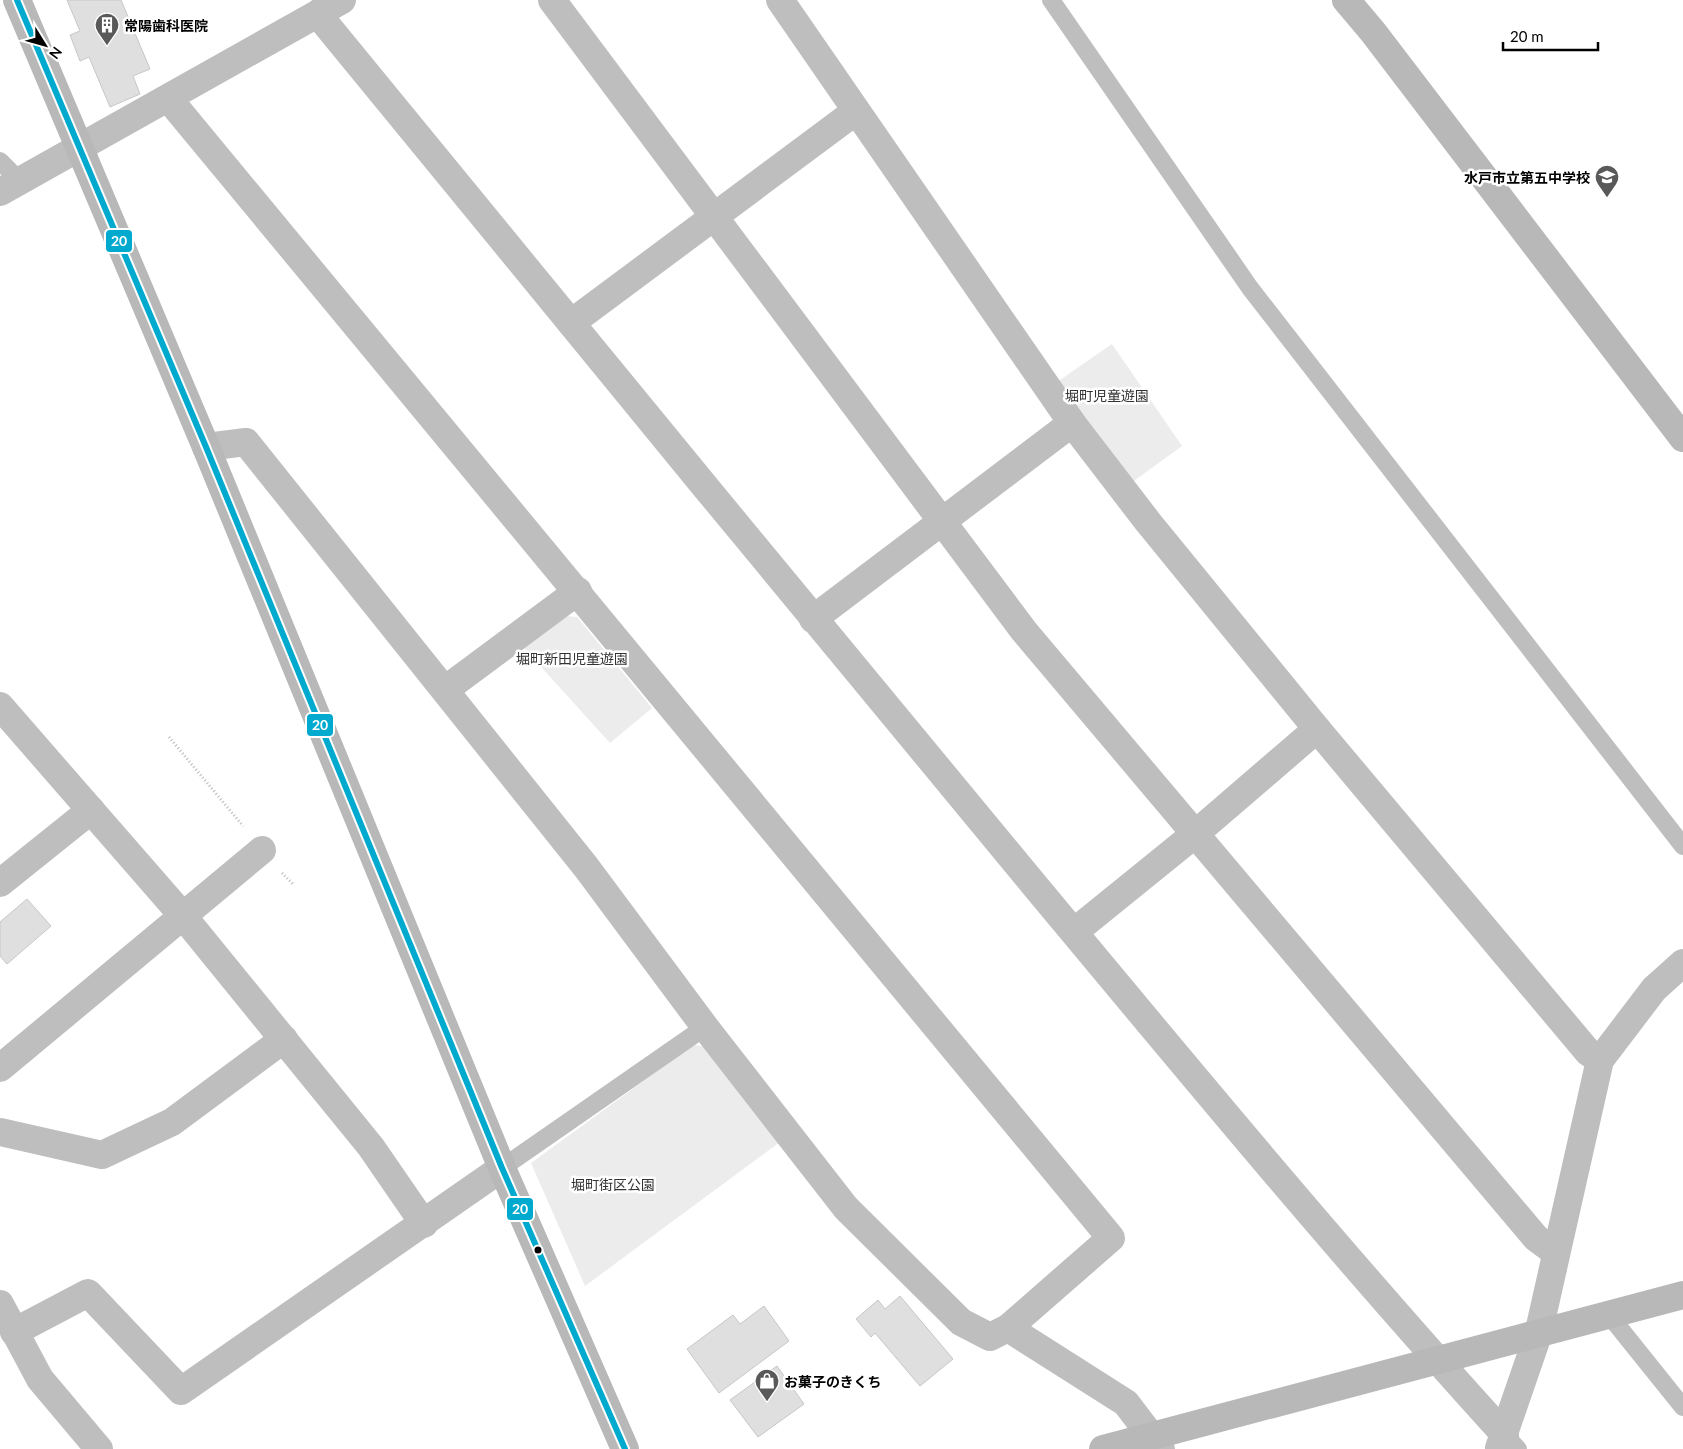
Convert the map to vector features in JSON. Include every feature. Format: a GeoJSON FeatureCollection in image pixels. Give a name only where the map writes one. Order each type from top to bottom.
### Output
{"type":"FeatureCollection","features":[{"type":"Feature","properties":{"kind":"street"},"geometry":{"type":"LineString","coordinates":[[17,0],[206,447],[502,1168],[625,1449]]}},
{"type":"Feature","properties":{"kind":"street"},"geometry":{"type":"LineString","coordinates":[[552,0],[1024,631],[1536,1238],[1555,1252]]}},
{"type":"Feature","properties":{"kind":"street"},"geometry":{"type":"LineString","coordinates":[[780,0],[1072,423],[1148,522],[1317,729],[1588,1052],[1600,1060]]}},
{"type":"Feature","properties":{"kind":"street"},"geometry":{"type":"LineString","coordinates":[[1346,0],[1373,32],[1683,438]]}},
{"type":"Feature","properties":{"kind":"street"},"geometry":{"type":"LineString","coordinates":[[9,186],[168,98],[328,4]]}},
{"type":"Feature","properties":{"kind":"street"},"geometry":{"type":"LineString","coordinates":[[328,4],[325,24],[813,619],[1284,1185],[1436,1359],[1507,1444]]}},
{"type":"Feature","properties":{"kind":"street"},"geometry":{"type":"LineString","coordinates":[[168,98],[578,591],[1111,1238],[1008,1328],[990,1336],[961,1322],[846,1208],[704,1027],[586,867],[446,689],[246,442],[206,447]]}},
{"type":"Feature","properties":{"kind":"street"},"geometry":{"type":"LineString","coordinates":[[571,323],[712,216],[856,111]]}},
{"type":"Feature","properties":{"kind":"street"},"geometry":{"type":"LineString","coordinates":[[813,619],[1072,423]]}},
{"type":"Feature","properties":{"kind":"street"},"geometry":{"type":"LineString","coordinates":[[446,689],[578,591]]}},
{"type":"Feature","properties":{"kind":"street"},"geometry":{"type":"LineString","coordinates":[[0,706],[183,916],[284,1039],[371,1147],[424,1224]]}},
{"type":"Feature","properties":{"kind":"street"},"geometry":{"type":"LineString","coordinates":[[1074,932],[1195,834],[1317,729]]}},
{"type":"Feature","properties":{"kind":"street"},"geometry":{"type":"LineString","coordinates":[[0,883],[91,810]]}},
{"type":"Feature","properties":{"kind":"street"},"geometry":{"type":"LineString","coordinates":[[0,1068],[262,850]]}},
{"type":"Feature","properties":{"kind":"street"},"geometry":{"type":"LineString","coordinates":[[1507,1444],[1538,1335],[1555,1252],[1600,1060],[1654,989],[1683,963]]}},
{"type":"Feature","properties":{"kind":"street"},"geometry":{"type":"LineString","coordinates":[[0,1132],[102,1155],[172,1122],[284,1039]]}},
{"type":"Feature","properties":{"kind":"street"},"geometry":{"type":"LineString","coordinates":[[14,1332],[88,1293],[181,1391],[502,1168]]}},
{"type":"Feature","properties":{"kind":"street"},"geometry":{"type":"LineString","coordinates":[[1103,1449],[1156,1443],[1436,1359],[1538,1335],[1683,1296]]}},
{"type":"Feature","properties":{"kind":"street"},"geometry":{"type":"LineString","coordinates":[[0,1304],[40,1379],[99,1449]]}},
{"type":"Feature","properties":{"kind":"street"},"geometry":{"type":"LineString","coordinates":[[1008,1328],[1126,1404],[1156,1443]]}},
{"type":"Feature","properties":{"kind":"lane"},"geometry":{"type":"LineString","coordinates":[[1051,0],[1250,288],[1683,846]]}},
{"type":"Feature","properties":{"kind":"lane"},"geometry":{"type":"LineString","coordinates":[[0,161],[9,186]]}},
{"type":"Feature","properties":{"kind":"lane"},"geometry":{"type":"LineString","coordinates":[[502,1168],[704,1027]]}},
{"type":"Feature","properties":{"kind":"lane"},"geometry":{"type":"LineString","coordinates":[[1609,1315],[1683,1407]]}},
{"type":"Feature","properties":{"kind":"path"},"geometry":{"type":"LineString","coordinates":[[169,737],[262,850],[294,885]]}},
{"type":"Feature","properties":{"kind":"green space","name":"堀町児童遊園"},"geometry":{"type":"Polygon","coordinates":[[[1112,344],[1182,446],[1131,483],[1057,382],[1112,344]]]}},
{"type":"Feature","properties":{"kind":"green space","name":"堀町新田児童遊園"},"geometry":{"type":"Polygon","coordinates":[[[566,616],[577,617],[652,708],[610,743],[524,648],[566,616]]]}},
{"type":"Feature","properties":{"kind":"green space","name":"堀町街区公園"},"geometry":{"type":"Polygon","coordinates":[[[693,1045],[711,1047],[784,1139],[585,1286],[531,1163],[693,1045]]]}},
{"type":"Feature","properties":{"kind":"building","name":"常陽歯科医院"},"geometry":{"type":"Polygon","coordinates":[[[67,0],[121,0],[150,69],[133,76],[140,94],[110,107],[89,57],[80,61],[70,35],[80,31],[67,0]]]}},
{"type":"Feature","properties":{"kind":"building"},"geometry":{"type":"Polygon","coordinates":[[[27,899],[51,926],[7,964],[0,956],[0,922],[27,899]]]}},
{"type":"Feature","properties":{"kind":"building"},"geometry":{"type":"Polygon","coordinates":[[[900,1296],[953,1359],[920,1386],[875,1333],[871,1337],[856,1319],[878,1300],[885,1309],[900,1296]]]}},
{"type":"Feature","properties":{"kind":"building"},"geometry":{"type":"Polygon","coordinates":[[[764,1306],[789,1341],[719,1393],[687,1349],[733,1315],[740,1324],[764,1306]]]}},
{"type":"Feature","properties":{"kind":"building","name":"お菓子のきくち"},"geometry":{"type":"Polygon","coordinates":[[[777,1366],[804,1404],[758,1437],[730,1400],[777,1366]]]}},
{"type":"Feature","properties":{"kind":"transit line","name":"20"},"geometry":{"type":"LineString","coordinates":[[17,0],[206,447],[502,1168],[625,1449]]}},
{"type":"Feature","properties":{"kind":"place","name":"常陽歯科医院"},"geometry":{"type":"Point","coordinates":[107,46]}},
{"type":"Feature","properties":{"kind":"place","name":"水戸市立第五中学校"},"geometry":{"type":"Point","coordinates":[1607,198]}},
{"type":"Feature","properties":{"kind":"place","name":"お菓子のきくち"},"geometry":{"type":"Point","coordinates":[767,1402]}}]}
